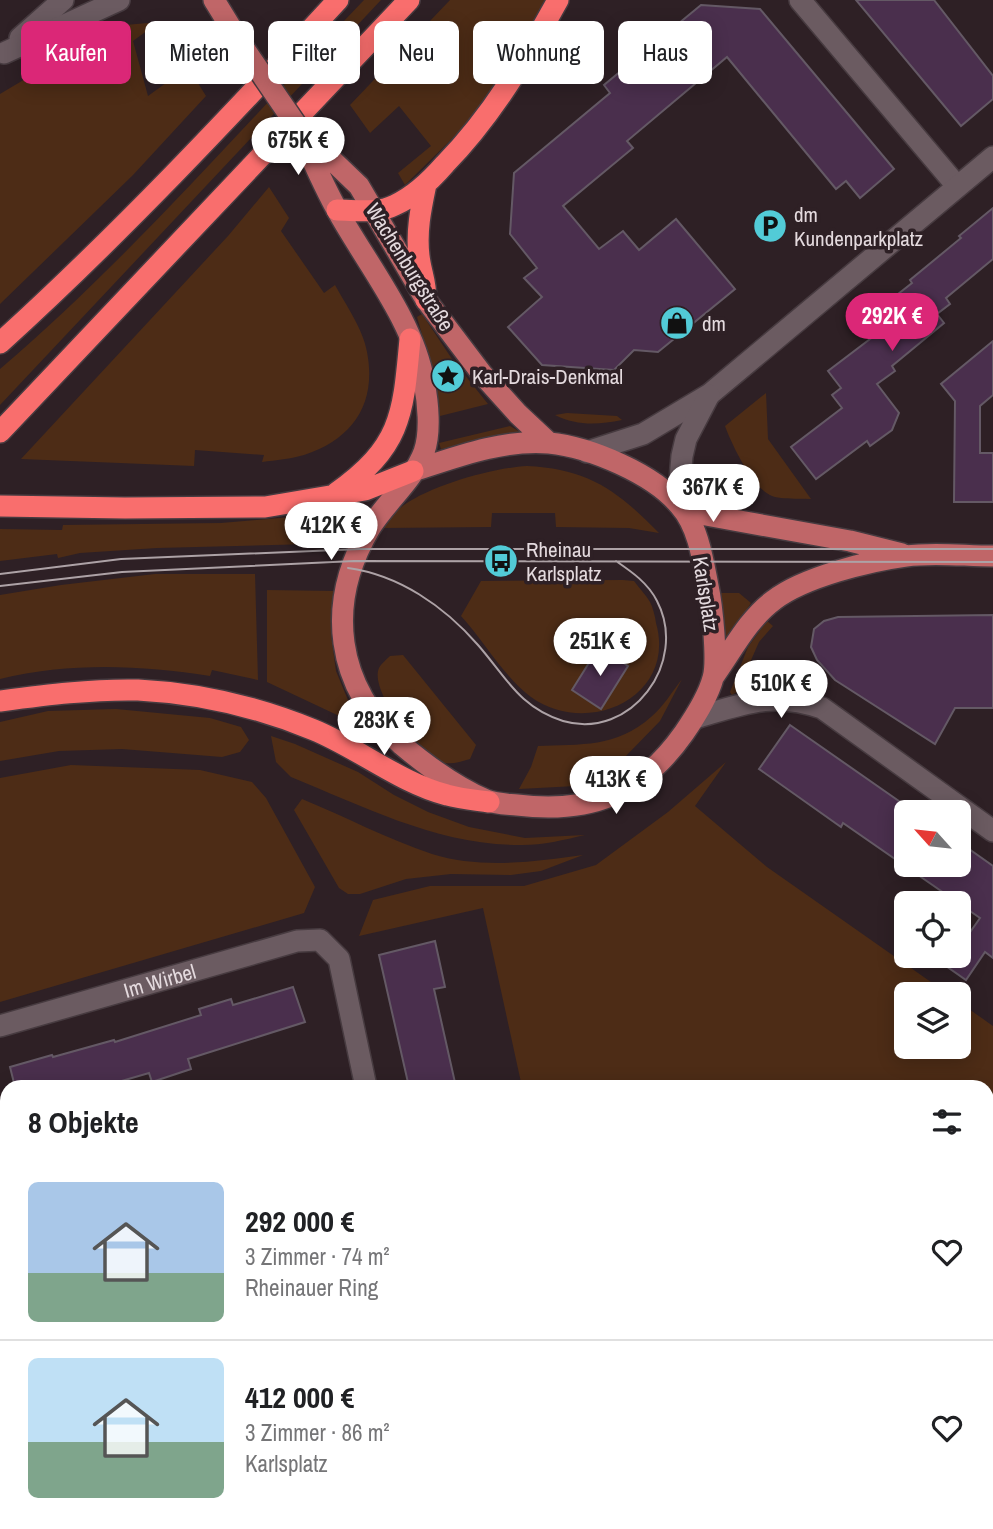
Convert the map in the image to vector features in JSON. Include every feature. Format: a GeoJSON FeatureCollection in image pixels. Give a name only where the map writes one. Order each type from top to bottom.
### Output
{"type":"FeatureCollection","features":[{"type":"Feature","properties":{"kind":"highway"},"geometry":{"type":"LineString","coordinates":[[0,343],[131,218],[338,0]]}},
{"type":"Feature","properties":{"kind":"highway"},"geometry":{"type":"LineString","coordinates":[[0,432],[409,0]]}},
{"type":"Feature","properties":{"kind":"highway"},"geometry":{"type":"LineString","coordinates":[[337,210],[375,210],[394,206],[426,184],[488,116],[558,0]]}},
{"type":"Feature","properties":{"kind":"highway"},"geometry":{"type":"LineString","coordinates":[[426,184],[417,235],[419,260],[426,283],[426,300]]}},
{"type":"Feature","properties":{"kind":"highway"},"geometry":{"type":"LineString","coordinates":[[331,497],[381,453],[391,437],[401,414],[410,338]]}},
{"type":"Feature","properties":{"kind":"highway"},"geometry":{"type":"LineString","coordinates":[[0,506],[265,507],[365,490],[413,471]]}},
{"type":"Feature","properties":{"kind":"highway"},"geometry":{"type":"LineString","coordinates":[[0,701],[73,692],[138,690],[196,696],[276,716],[358,751],[416,783],[446,795],[489,802]]}},
{"type":"Feature","properties":{"kind":"main road","name":"Wachenburgstraße"},"geometry":{"type":"LineString","coordinates":[[214,1],[297,126],[337,210],[376,272],[410,338],[424,381],[427,434],[424,452],[413,471]]}},
{"type":"Feature","properties":{"kind":"main road","name":"Wachenburgstraße"},"geometry":{"type":"LineString","coordinates":[[297,126],[359,186],[426,300],[482,374],[549,443]]}},
{"type":"Feature","properties":{"kind":"main road"},"geometry":{"type":"LineString","coordinates":[[413,471],[477,451],[513,444],[549,443],[587,452],[636,473],[660,488],[681,507],[908,555],[993,556]]}},
{"type":"Feature","properties":{"kind":"main road","name":"Karlsplatz"},"geometry":{"type":"LineString","coordinates":[[413,471],[371,527],[351,568],[341,621],[344,654],[363,698],[378,721],[425,764],[489,802],[543,808],[596,802],[636,783],[666,757],[695,718],[714,677],[712,606],[704,561],[681,507]]}},
{"type":"Feature","properties":{"kind":"main road"},"geometry":{"type":"LineString","coordinates":[[714,677],[755,617],[792,588],[828,575],[908,555]]}},
{"type":"Feature","properties":{"kind":"street"},"geometry":{"type":"LineString","coordinates":[[2,54],[63,0]]}},
{"type":"Feature","properties":{"kind":"street"},"geometry":{"type":"LineString","coordinates":[[2,54],[119,0]]}},
{"type":"Feature","properties":{"kind":"street"},"geometry":{"type":"LineString","coordinates":[[800,0],[957,186]]}},
{"type":"Feature","properties":{"kind":"street"},"geometry":{"type":"LineString","coordinates":[[587,452],[643,434],[710,394],[993,157]]}},
{"type":"Feature","properties":{"kind":"street"},"geometry":{"type":"LineString","coordinates":[[681,507],[684,448],[710,394]]}},
{"type":"Feature","properties":{"kind":"street"},"geometry":{"type":"LineString","coordinates":[[695,718],[771,699],[797,700],[822,708],[993,831]]}},
{"type":"Feature","properties":{"kind":"street","name":"Im Wirbel"},"geometry":{"type":"LineString","coordinates":[[0,1026],[297,941],[320,940],[339,959],[365,1080]]}},
{"type":"Feature","properties":{"kind":"shaded area"},"geometry":{"type":"Polygon","coordinates":[[[364,0],[381,0],[360,22],[344,21],[364,0]]]}},
{"type":"Feature","properties":{"kind":"shaded area"},"geometry":{"type":"Polygon","coordinates":[[[450,0],[547,0],[535,21],[473,21],[473,84],[496,84],[463,128],[405,185],[398,173],[431,146],[399,106],[370,133],[350,105],[374,80],[374,84],[459,84],[459,21],[430,21],[450,0]]]}},
{"type":"Feature","properties":{"kind":"shaded area"},"geometry":{"type":"Polygon","coordinates":[[[145,23],[145,32],[133,41],[148,96],[165,84],[199,84],[206,96],[133,175],[0,304],[0,94],[21,81],[21,84],[131,84],[131,24],[145,23]]]}},
{"type":"Feature","properties":{"kind":"shaded area"},"geometry":{"type":"Polygon","coordinates":[[[285,84],[302,84],[0,405],[0,369],[96,281],[285,84]]]}},
{"type":"Feature","properties":{"kind":"shaded area"},"geometry":{"type":"Polygon","coordinates":[[[269,187],[289,218],[281,231],[324,293],[335,285],[354,317],[365,343],[369,370],[368,387],[358,417],[348,429],[321,448],[304,455],[262,462],[264,455],[195,450],[194,466],[21,459],[228,236],[269,187]]]}},
{"type":"Feature","properties":{"kind":"shaded area"},"geometry":{"type":"Polygon","coordinates":[[[422,314],[452,359],[488,404],[436,417],[434,376],[417,317],[422,314]]]}},
{"type":"Feature","properties":{"kind":"shaded area"},"geometry":{"type":"Polygon","coordinates":[[[766,393],[768,439],[811,499],[781,498],[765,492],[744,466],[728,434],[725,426],[766,393]]]}},
{"type":"Feature","properties":{"kind":"shaded area"},"geometry":{"type":"Polygon","coordinates":[[[567,413],[617,416],[622,420],[588,423],[555,415],[567,413]]]}},
{"type":"Feature","properties":{"kind":"shaded area"},"geometry":{"type":"Polygon","coordinates":[[[510,426],[522,433],[441,449],[439,443],[510,426]]]}},
{"type":"Feature","properties":{"kind":"shaded area"},"geometry":{"type":"Polygon","coordinates":[[[527,466],[567,472],[600,484],[629,505],[659,533],[629,528],[556,527],[555,513],[492,513],[491,527],[381,528],[401,507],[446,484],[480,474],[527,466]]]}},
{"type":"Feature","properties":{"kind":"shaded area"},"geometry":{"type":"Polygon","coordinates":[[[366,505],[367,509],[348,543],[157,548],[80,553],[58,558],[57,554],[0,561],[0,529],[62,530],[63,525],[221,523],[302,516],[366,505]]]}},
{"type":"Feature","properties":{"kind":"shaded area"},"geometry":{"type":"Polygon","coordinates":[[[155,574],[255,574],[258,680],[212,670],[210,676],[158,669],[105,667],[52,670],[0,679],[0,595],[155,574]]]}},
{"type":"Feature","properties":{"kind":"shaded area"},"geometry":{"type":"Polygon","coordinates":[[[481,581],[634,581],[650,602],[659,649],[653,672],[641,690],[623,703],[601,711],[578,713],[554,709],[531,697],[503,669],[461,616],[481,581]]]}},
{"type":"Feature","properties":{"kind":"shaded area"},"geometry":{"type":"Polygon","coordinates":[[[267,590],[334,591],[331,635],[336,671],[355,717],[352,722],[267,682],[267,590]]]}},
{"type":"Feature","properties":{"kind":"shaded area"},"geometry":{"type":"Polygon","coordinates":[[[721,593],[739,593],[751,603],[726,641],[723,640],[721,593]]]}},
{"type":"Feature","properties":{"kind":"shaded area"},"geometry":{"type":"Polygon","coordinates":[[[767,621],[773,626],[759,642],[737,692],[732,695],[730,692],[748,647],[767,621]]]}},
{"type":"Feature","properties":{"kind":"shaded area"},"geometry":{"type":"Polygon","coordinates":[[[403,655],[476,745],[470,759],[450,763],[438,761],[419,746],[397,720],[381,691],[378,678],[379,668],[390,656],[403,655]]]}},
{"type":"Feature","properties":{"kind":"shaded area"},"geometry":{"type":"Polygon","coordinates":[[[682,679],[660,721],[624,758],[576,786],[519,789],[538,746],[598,742],[625,734],[655,713],[682,679]]]}},
{"type":"Feature","properties":{"kind":"shaded area"},"geometry":{"type":"Polygon","coordinates":[[[116,709],[210,718],[241,727],[249,740],[240,752],[222,757],[122,749],[59,751],[0,761],[0,722],[48,711],[116,709]]]}},
{"type":"Feature","properties":{"kind":"shaded area"},"geometry":{"type":"Polygon","coordinates":[[[271,736],[358,772],[394,795],[428,812],[469,827],[525,838],[585,835],[522,845],[492,844],[432,832],[291,777],[276,762],[271,736]]]}},
{"type":"Feature","properties":{"kind":"shaded area"},"geometry":{"type":"Polygon","coordinates":[[[726,762],[695,806],[767,867],[894,956],[894,968],[911,968],[931,982],[894,982],[894,1059],[971,1059],[971,1010],[993,1026],[993,1080],[520,1080],[483,908],[359,936],[373,900],[430,886],[524,886],[596,865],[668,812],[726,762]]]}},
{"type":"Feature","properties":{"kind":"shaded area"},"geometry":{"type":"Polygon","coordinates":[[[71,765],[200,770],[252,782],[266,798],[315,887],[304,913],[0,1002],[0,778],[71,765]]]}},
{"type":"Feature","properties":{"kind":"shaded area"},"geometry":{"type":"Polygon","coordinates":[[[302,799],[399,842],[450,859],[507,863],[583,855],[541,871],[511,875],[451,874],[406,879],[360,894],[348,894],[339,888],[294,810],[302,799]]]}},
{"type":"Feature","properties":{"kind":"building"},"geometry":{"type":"Polygon","coordinates":[[[856,0],[934,0],[993,76],[993,99],[961,126],[856,0]]]}},
{"type":"Feature","properties":{"kind":"building"},"geometry":{"type":"Polygon","coordinates":[[[701,5],[760,9],[894,169],[860,198],[846,181],[836,189],[727,57],[712,70],[712,21],[682,21],[701,5]]]}},
{"type":"Feature","properties":{"kind":"building"},"geometry":{"type":"Polygon","coordinates":[[[618,73],[618,84],[695,84],[627,141],[633,148],[563,206],[599,249],[623,231],[639,250],[676,219],[735,289],[658,352],[634,350],[614,370],[542,365],[508,327],[542,297],[524,278],[537,268],[510,234],[514,173],[610,93],[604,85],[618,73]]]}},
{"type":"Feature","properties":{"kind":"building"},"geometry":{"type":"Polygon","coordinates":[[[993,208],[993,259],[946,298],[950,304],[937,314],[944,323],[892,366],[895,371],[877,384],[899,413],[892,430],[870,446],[867,441],[816,479],[791,447],[842,408],[832,395],[841,388],[828,371],[899,317],[888,302],[993,208]]]}},
{"type":"Feature","properties":{"kind":"building"},"geometry":{"type":"Polygon","coordinates":[[[993,341],[993,395],[980,406],[980,453],[993,453],[993,502],[954,502],[955,401],[941,384],[993,341]]]}},
{"type":"Feature","properties":{"kind":"building"},"geometry":{"type":"Polygon","coordinates":[[[993,615],[993,708],[955,708],[935,744],[835,680],[817,660],[811,647],[814,629],[824,621],[838,617],[993,615]]]}},
{"type":"Feature","properties":{"kind":"building"},"geometry":{"type":"Polygon","coordinates":[[[599,647],[628,666],[601,709],[572,690],[599,647]]]}},
{"type":"Feature","properties":{"kind":"building"},"geometry":{"type":"Polygon","coordinates":[[[790,725],[897,800],[894,800],[894,858],[843,823],[841,827],[759,769],[790,725]]]}},
{"type":"Feature","properties":{"kind":"building"},"geometry":{"type":"Polygon","coordinates":[[[971,850],[993,866],[993,958],[985,952],[966,980],[949,968],[971,968],[971,931],[980,918],[971,912],[971,891],[941,891],[921,877],[971,877],[971,850]]]}},
{"type":"Feature","properties":{"kind":"building"},"geometry":{"type":"Polygon","coordinates":[[[435,941],[445,987],[434,989],[454,1080],[407,1080],[379,955],[435,941]]]}},
{"type":"Feature","properties":{"kind":"building"},"geometry":{"type":"Polygon","coordinates":[[[293,987],[305,1022],[188,1059],[191,1069],[158,1080],[151,1080],[149,1073],[125,1080],[13,1080],[10,1067],[114,1040],[115,1042],[201,1015],[199,1009],[231,999],[233,1005],[293,987]]]}},
{"type":"Feature","properties":{"kind":"tram line"},"geometry":{"type":"LineString","coordinates":[[0,574],[121,559],[360,549],[993,549]]}},
{"type":"Feature","properties":{"kind":"tram line"},"geometry":{"type":"LineString","coordinates":[[0,586],[122,572],[354,561],[993,562]]}},
{"type":"Feature","properties":{"kind":"tram line"},"geometry":{"type":"LineString","coordinates":[[348,568],[385,577],[419,594],[465,631],[514,690],[535,708],[563,721],[588,724],[611,719],[631,708],[648,691],[659,671],[665,648],[665,624],[657,601],[644,583],[616,561]]}},
{"type":"Feature","properties":{"kind":"place","name":"dm Kundenparkplatz"},"geometry":{"type":"Point","coordinates":[770,226]}},
{"type":"Feature","properties":{"kind":"place","name":"dm"},"geometry":{"type":"Point","coordinates":[677,323]}},
{"type":"Feature","properties":{"kind":"place","name":"Karl-Drais-Denkmal"},"geometry":{"type":"Point","coordinates":[448,376]}},
{"type":"Feature","properties":{"kind":"place","name":"Rheinau Karlsplatz"},"geometry":{"type":"Point","coordinates":[501,561]}}]}
